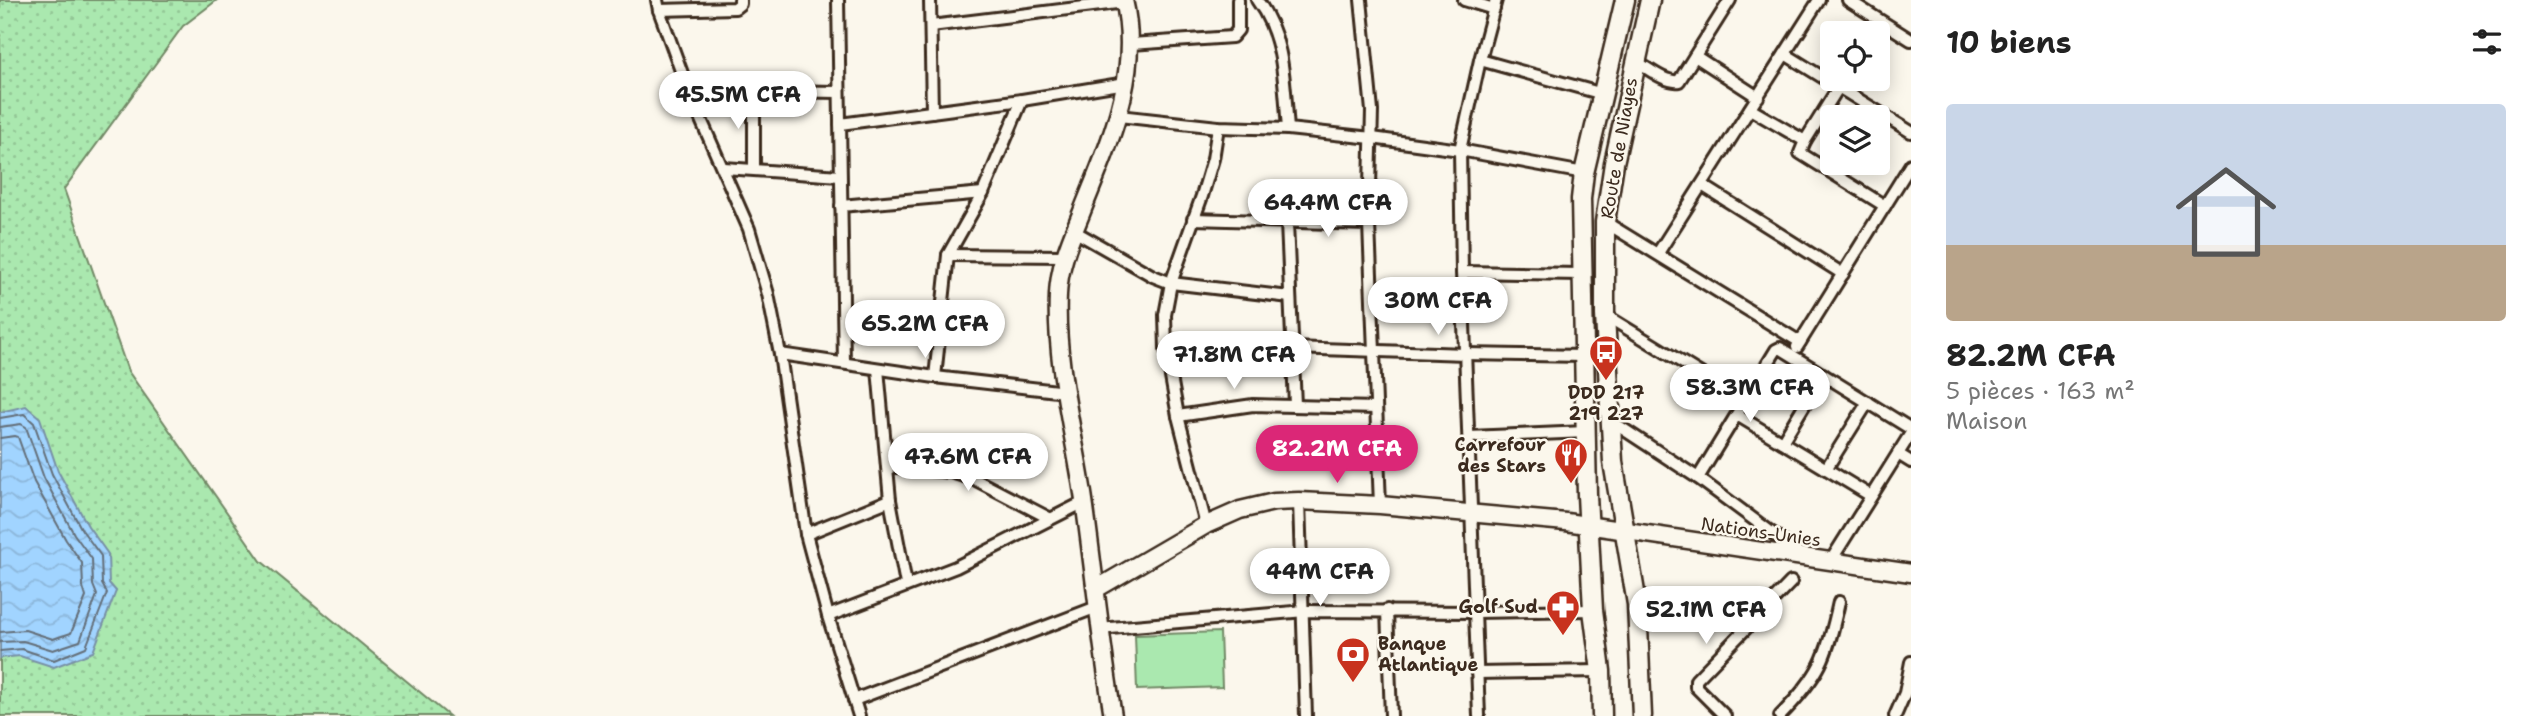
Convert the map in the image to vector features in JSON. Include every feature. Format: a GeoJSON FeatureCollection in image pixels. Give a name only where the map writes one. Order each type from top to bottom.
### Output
{"type":"FeatureCollection","features":[{"type":"Feature","properties":{"kind":"main road","name":"Route de Niayes"},"geometry":{"type":"LineString","coordinates":[[1602,716],[1601,671],[1592,610],[1597,527],[1586,432],[1581,199],[1584,173],[1625,0]]}},
{"type":"Feature","properties":{"kind":"main road","name":"Route de Niayes"},"geometry":{"type":"LineString","coordinates":[[1642,716],[1637,604],[1613,462],[1605,315],[1605,222],[1614,163],[1650,0]]}},
{"type":"Feature","properties":{"kind":"street"},"geometry":{"type":"LineString","coordinates":[[740,0],[740,5],[736,8],[658,5],[688,90],[749,229],[768,294],[780,354],[806,534],[859,716]]}},
{"type":"Feature","properties":{"kind":"street"},"geometry":{"type":"LineString","coordinates":[[838,0],[844,363]]}},
{"type":"Feature","properties":{"kind":"street"},"geometry":{"type":"LineString","coordinates":[[930,0],[932,112]]}},
{"type":"Feature","properties":{"kind":"street"},"geometry":{"type":"LineString","coordinates":[[1019,0],[1023,14]]}},
{"type":"Feature","properties":{"kind":"street"},"geometry":{"type":"LineString","coordinates":[[1131,44],[1232,37],[1238,30],[1238,0]]}},
{"type":"Feature","properties":{"kind":"street"},"geometry":{"type":"LineString","coordinates":[[1257,0],[1276,33],[1287,129]]}},
{"type":"Feature","properties":{"kind":"street"},"geometry":{"type":"LineString","coordinates":[[1361,0],[1372,111],[1369,223],[1380,505]]}},
{"type":"Feature","properties":{"kind":"street"},"geometry":{"type":"LineString","coordinates":[[1464,0],[1495,4],[1460,150],[1479,716]]}},
{"type":"Feature","properties":{"kind":"street"},"geometry":{"type":"LineString","coordinates":[[1635,61],[1673,82],[1679,81],[1730,0]]}},
{"type":"Feature","properties":{"kind":"street"},"geometry":{"type":"LineString","coordinates":[[1658,253],[1819,0]]}},
{"type":"Feature","properties":{"kind":"street"},"geometry":{"type":"LineString","coordinates":[[1848,0],[1911,40]]}},
{"type":"Feature","properties":{"kind":"street"},"geometry":{"type":"LineString","coordinates":[[931,26],[1125,1],[1131,44],[1119,116],[1064,256],[1058,293],[1058,329],[1096,589],[1110,715]]}},
{"type":"Feature","properties":{"kind":"street"},"geometry":{"type":"LineString","coordinates":[[1785,54],[1820,76]]}},
{"type":"Feature","properties":{"kind":"street"},"geometry":{"type":"LineString","coordinates":[[1695,57],[1758,97]]}},
{"type":"Feature","properties":{"kind":"street"},"geometry":{"type":"LineString","coordinates":[[1480,60],[1603,94]]}},
{"type":"Feature","properties":{"kind":"street"},"geometry":{"type":"LineString","coordinates":[[841,124],[1126,83]]}},
{"type":"Feature","properties":{"kind":"street"},"geometry":{"type":"LineString","coordinates":[[688,90],[839,93]]}},
{"type":"Feature","properties":{"kind":"street"},"geometry":{"type":"LineString","coordinates":[[1836,91],[1800,149],[1803,156],[1885,206]]}},
{"type":"Feature","properties":{"kind":"street"},"geometry":{"type":"LineString","coordinates":[[1843,91],[1911,132]]}},
{"type":"Feature","properties":{"kind":"street"},"geometry":{"type":"LineString","coordinates":[[754,92],[754,169]]}},
{"type":"Feature","properties":{"kind":"street"},"geometry":{"type":"LineString","coordinates":[[935,377],[948,255],[984,193],[1022,100]]}},
{"type":"Feature","properties":{"kind":"street"},"geometry":{"type":"LineString","coordinates":[[1750,109],[1805,141]]}},
{"type":"Feature","properties":{"kind":"street"},"geometry":{"type":"LineString","coordinates":[[1119,116],[1218,127],[1287,129],[1372,138],[1460,150],[1584,173]]}},
{"type":"Feature","properties":{"kind":"street"},"geometry":{"type":"LineString","coordinates":[[1206,525],[1178,416],[1166,349],[1164,315],[1171,283],[1213,159],[1218,127]]}},
{"type":"Feature","properties":{"kind":"street"},"geometry":{"type":"LineString","coordinates":[[1792,355],[1885,206],[1908,177],[1911,164]]}},
{"type":"Feature","properties":{"kind":"street"},"geometry":{"type":"LineString","coordinates":[[724,168],[840,176]]}},
{"type":"Feature","properties":{"kind":"street"},"geometry":{"type":"LineString","coordinates":[[1702,185],[1843,274]]}},
{"type":"Feature","properties":{"kind":"street"},"geometry":{"type":"LineString","coordinates":[[841,206],[984,193]]}},
{"type":"Feature","properties":{"kind":"street"},"geometry":{"type":"LineString","coordinates":[[1193,219],[1369,223]]}},
{"type":"Feature","properties":{"kind":"street"},"geometry":{"type":"LineString","coordinates":[[1605,222],[1800,342]]}},
{"type":"Feature","properties":{"kind":"street"},"geometry":{"type":"LineString","coordinates":[[1287,223],[1295,405]]}},
{"type":"Feature","properties":{"kind":"street"},"geometry":{"type":"LineString","coordinates":[[1074,231],[1153,276],[1171,283],[1290,297]]}},
{"type":"Feature","properties":{"kind":"street"},"geometry":{"type":"LineString","coordinates":[[948,255],[1064,256]]}},
{"type":"Feature","properties":{"kind":"street"},"geometry":{"type":"LineString","coordinates":[[1462,272],[1581,274]]}},
{"type":"Feature","properties":{"kind":"street"},"geometry":{"type":"LineString","coordinates":[[1605,315],[1745,401]]}},
{"type":"Feature","properties":{"kind":"street"},"geometry":{"type":"LineString","coordinates":[[1292,348],[1583,356]]}},
{"type":"Feature","properties":{"kind":"street"},"geometry":{"type":"LineString","coordinates":[[1698,478],[1776,350],[1780,348],[1868,402],[1911,431],[1830,562]]}},
{"type":"Feature","properties":{"kind":"street"},"geometry":{"type":"LineString","coordinates":[[780,354],[935,377],[1066,392]]}},
{"type":"Feature","properties":{"kind":"street"},"geometry":{"type":"LineString","coordinates":[[878,369],[890,500],[906,584]]}},
{"type":"Feature","properties":{"kind":"street"},"geometry":{"type":"LineString","coordinates":[[1782,442],[1823,374]]}},
{"type":"Feature","properties":{"kind":"street"},"geometry":{"type":"LineString","coordinates":[[1826,469],[1868,402]]}},
{"type":"Feature","properties":{"kind":"street"},"geometry":{"type":"LineString","coordinates":[[1178,416],[1253,405],[1376,408]]}},
{"type":"Feature","properties":{"kind":"street"},"geometry":{"type":"LineString","coordinates":[[1737,415],[1871,496]]}},
{"type":"Feature","properties":{"kind":"street"},"geometry":{"type":"LineString","coordinates":[[1611,421],[1698,478],[1807,558]]}},
{"type":"Feature","properties":{"kind":"street"},"geometry":{"type":"LineString","coordinates":[[1469,437],[1586,432]]}},
{"type":"Feature","properties":{"kind":"street"},"geometry":{"type":"LineString","coordinates":[[1898,454],[1911,462]]}},
{"type":"Feature","properties":{"kind":"street"},"geometry":{"type":"LineString","coordinates":[[887,466],[951,472],[974,479],[1049,518]]}},
{"type":"Feature","properties":{"kind":"street"},"geometry":{"type":"LineString","coordinates":[[806,534],[890,500]]}},
{"type":"Feature","properties":{"kind":"street"},"geometry":{"type":"LineString","coordinates":[[1299,501],[1305,611],[1306,716]]}},
{"type":"Feature","properties":{"kind":"street","name":"Nations-Unies"},"geometry":{"type":"LineString","coordinates":[[1096,589],[1206,525],[1240,510],[1274,502],[1299,501],[1380,505],[1597,527],[1911,573]]}},
{"type":"Feature","properties":{"kind":"street"},"geometry":{"type":"LineString","coordinates":[[828,616],[956,567],[1084,502]]}},
{"type":"Feature","properties":{"kind":"street"},"geometry":{"type":"LineString","coordinates":[[1725,716],[1696,687],[1696,680],[1791,582]]}},
{"type":"Feature","properties":{"kind":"street"},"geometry":{"type":"LineString","coordinates":[[1780,716],[1810,684],[1823,660],[1830,645],[1839,602]]}},
{"type":"Feature","properties":{"kind":"street"},"geometry":{"type":"LineString","coordinates":[[854,700],[1097,607]]}},
{"type":"Feature","properties":{"kind":"street"},"geometry":{"type":"LineString","coordinates":[[1387,610],[1391,716]]}},
{"type":"Feature","properties":{"kind":"street"},"geometry":{"type":"LineString","coordinates":[[1099,629],[1305,611],[1592,610]]}},
{"type":"Feature","properties":{"kind":"street"},"geometry":{"type":"LineString","coordinates":[[1895,716],[1905,693],[1911,662]]}},
{"type":"Feature","properties":{"kind":"street"},"geometry":{"type":"LineString","coordinates":[[1477,673],[1601,671]]}},
{"type":"Feature","properties":{"kind":"green space"},"geometry":{"type":"Polygon","coordinates":[[[0,0],[217,0],[183,26],[64,189],[128,371],[261,561],[449,716],[0,716],[0,0]]]}},
{"type":"Feature","properties":{"kind":"green space"},"geometry":{"type":"Polygon","coordinates":[[[1220,632],[1222,687],[1137,690],[1135,635],[1220,632]]]}},
{"type":"Feature","properties":{"kind":"water"},"geometry":{"type":"Polygon","coordinates":[[[26,406],[40,418],[58,471],[88,526],[108,554],[109,583],[116,591],[93,652],[54,667],[20,656],[0,658],[0,412],[26,406]]]}},
{"type":"Feature","properties":{"kind":"place","name":"DDD 217 219 227"},"geometry":{"type":"Point","coordinates":[1606,382]}},
{"type":"Feature","properties":{"kind":"place","name":"Carrefour des Stars"},"geometry":{"type":"Point","coordinates":[1571,485]}},
{"type":"Feature","properties":{"kind":"place","name":"Golf Sud"},"geometry":{"type":"Point","coordinates":[1563,637]}},
{"type":"Feature","properties":{"kind":"place","name":"Banque Atlantique"},"geometry":{"type":"Point","coordinates":[1353,684]}}]}
